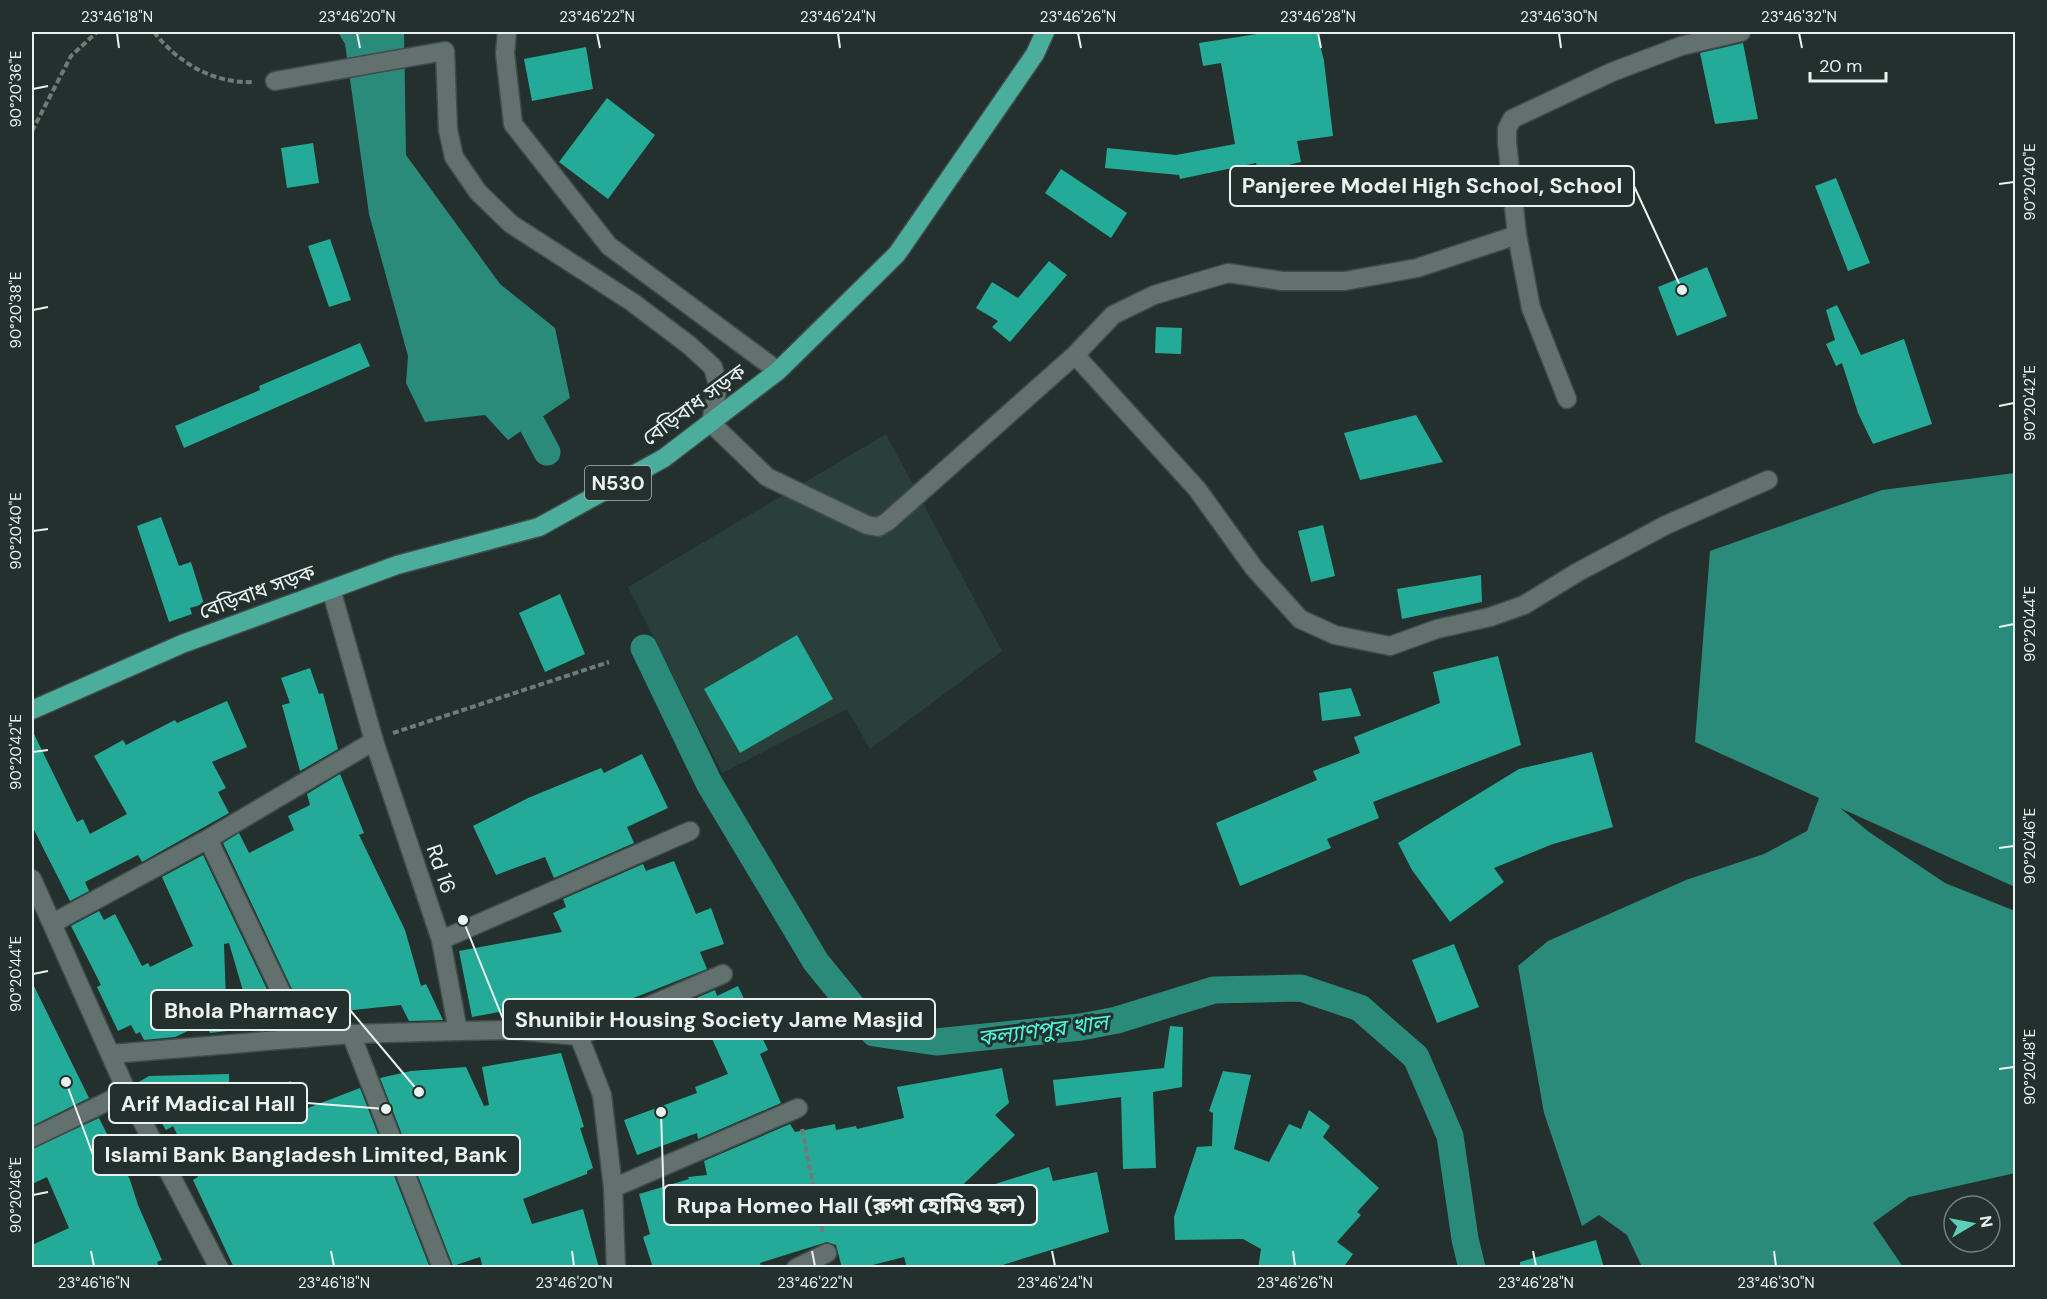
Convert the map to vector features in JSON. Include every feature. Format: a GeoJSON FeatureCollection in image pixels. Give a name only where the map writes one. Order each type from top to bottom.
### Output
{"type":"FeatureCollection","features":[{"type":"Feature","properties":{"kind":"highway","name":"বেড়িবাধ সড়ক"},"geometry":{"type":"LineString","coordinates":[[32,710],[182,644],[397,565],[539,527],[664,458],[778,370],[897,254],[1035,54],[1046,32]]}},
{"type":"Feature","properties":{"kind":"street"},"geometry":{"type":"LineString","coordinates":[[507,32],[505,53],[513,124],[609,246],[778,370]]}},
{"type":"Feature","properties":{"kind":"street"},"geometry":{"type":"LineString","coordinates":[[1567,399],[1531,308],[1517,235],[1507,129],[1512,119],[1612,72],[1681,46],[1741,32]]}},
{"type":"Feature","properties":{"kind":"street"},"geometry":{"type":"LineString","coordinates":[[275,81],[445,51],[447,130],[454,156],[478,192],[511,224],[632,302],[689,345],[713,367],[718,386],[711,423],[766,477],[867,525],[878,527],[887,522],[1075,355],[1113,315],[1154,296],[1228,273],[1282,281],[1345,280],[1417,268],[1517,235]]}},
{"type":"Feature","properties":{"kind":"street"},"geometry":{"type":"LineString","coordinates":[[1075,355],[1197,489],[1254,568],[1300,619],[1335,635],[1390,646],[1437,629],[1490,617],[1524,604],[1666,525],[1768,480]]}},
{"type":"Feature","properties":{"kind":"street","name":"Rd 16"},"geometry":{"type":"LineString","coordinates":[[332,589],[374,741],[441,940],[458,1031]]}},
{"type":"Feature","properties":{"kind":"street"},"geometry":{"type":"LineString","coordinates":[[52,923],[208,839],[374,741]]}},
{"type":"Feature","properties":{"kind":"street"},"geometry":{"type":"LineString","coordinates":[[441,940],[690,831]]}},
{"type":"Feature","properties":{"kind":"street"},"geometry":{"type":"LineString","coordinates":[[208,839],[303,1038]]}},
{"type":"Feature","properties":{"kind":"street"},"geometry":{"type":"LineString","coordinates":[[32,879],[127,1092],[219,1268]]}},
{"type":"Feature","properties":{"kind":"street"},"geometry":{"type":"LineString","coordinates":[[111,1054],[351,1034],[512,1030],[579,1036],[723,974]]}},
{"type":"Feature","properties":{"kind":"street"},"geometry":{"type":"LineString","coordinates":[[351,1034],[442,1268]]}},
{"type":"Feature","properties":{"kind":"street"},"geometry":{"type":"LineString","coordinates":[[579,1036],[602,1095],[613,1188],[616,1268]]}},
{"type":"Feature","properties":{"kind":"street"},"geometry":{"type":"LineString","coordinates":[[32,1138],[127,1092]]}},
{"type":"Feature","properties":{"kind":"street"},"geometry":{"type":"LineString","coordinates":[[613,1188],[798,1108]]}},
{"type":"Feature","properties":{"kind":"street"},"geometry":{"type":"LineString","coordinates":[[796,1268],[827,1253]]}},
{"type":"Feature","properties":{"kind":"path"},"geometry":{"type":"LineString","coordinates":[[32,131],[71,56],[97,32]]}},
{"type":"Feature","properties":{"kind":"path"},"geometry":{"type":"LineString","coordinates":[[154,32],[190,66],[209,75],[244,83],[275,81]]}},
{"type":"Feature","properties":{"kind":"path"},"geometry":{"type":"LineString","coordinates":[[374,741],[609,662]]}},
{"type":"Feature","properties":{"kind":"path"},"geometry":{"type":"LineString","coordinates":[[798,1108],[827,1253]]}},
{"type":"Feature","properties":{"kind":"shaded area"},"geometry":{"type":"Polygon","coordinates":[[[338,32],[404,32],[406,155],[500,284],[555,328],[570,398],[508,440],[485,415],[425,422],[406,383],[408,356],[369,214],[345,44],[338,32]]]}},
{"type":"Feature","properties":{"kind":"shaded area"},"geometry":{"type":"Polygon","coordinates":[[[886,434],[1002,651],[870,749],[847,709],[722,773],[628,587],[886,434]]]}},
{"type":"Feature","properties":{"kind":"shaded area"},"geometry":{"type":"Polygon","coordinates":[[[2015,473],[2015,887],[1840,808],[1869,832],[1945,883],[2015,911],[2015,1173],[1909,1197],[1873,1223],[1903,1267],[1642,1267],[1627,1235],[1599,1215],[1582,1226],[1544,1113],[1518,966],[1548,941],[1686,880],[1764,854],[1807,831],[1819,798],[1695,742],[1710,551],[1882,490],[2015,473]]]}},
{"type":"Feature","properties":{"kind":"building"},"geometry":{"type":"Polygon","coordinates":[[[1270,32],[1317,32],[1324,61],[1333,136],[1297,141],[1301,162],[1258,172],[1256,163],[1180,179],[1179,175],[1105,168],[1107,148],[1176,155],[1235,144],[1221,63],[1203,66],[1199,43],[1270,32]]]}},
{"type":"Feature","properties":{"kind":"building"},"geometry":{"type":"Polygon","coordinates":[[[1743,43],[1758,119],[1715,124],[1700,53],[1743,43]]]}},
{"type":"Feature","properties":{"kind":"building"},"geometry":{"type":"Polygon","coordinates":[[[586,47],[593,89],[532,101],[524,59],[586,47]]]}},
{"type":"Feature","properties":{"kind":"building"},"geometry":{"type":"Polygon","coordinates":[[[607,98],[655,135],[608,199],[559,162],[607,98]]]}},
{"type":"Feature","properties":{"kind":"building"},"geometry":{"type":"Polygon","coordinates":[[[313,143],[319,183],[287,188],[281,148],[313,143]]]}},
{"type":"Feature","properties":{"kind":"building"},"geometry":{"type":"Polygon","coordinates":[[[1061,169],[1127,213],[1111,238],[1045,193],[1061,169]]]}},
{"type":"Feature","properties":{"kind":"building"},"geometry":{"type":"Polygon","coordinates":[[[1836,178],[1870,263],[1848,271],[1815,186],[1836,178]]]}},
{"type":"Feature","properties":{"kind":"building"},"geometry":{"type":"Polygon","coordinates":[[[330,239],[351,300],[329,307],[308,246],[330,239]]]}},
{"type":"Feature","properties":{"kind":"building"},"geometry":{"type":"Polygon","coordinates":[[[1049,261],[1067,275],[1010,342],[992,327],[998,321],[976,308],[992,282],[1018,298],[1049,261]]]}},
{"type":"Feature","properties":{"kind":"building"},"geometry":{"type":"Polygon","coordinates":[[[1707,267],[1727,316],[1677,336],[1658,287],[1707,267]]]}},
{"type":"Feature","properties":{"kind":"building"},"geometry":{"type":"Polygon","coordinates":[[[1837,305],[1861,355],[1904,339],[1932,424],[1873,444],[1858,413],[1842,363],[1836,366],[1826,344],[1835,340],[1826,310],[1837,305]]]}},
{"type":"Feature","properties":{"kind":"building"},"geometry":{"type":"Polygon","coordinates":[[[1156,327],[1182,328],[1181,354],[1155,353],[1156,327]]]}},
{"type":"Feature","properties":{"kind":"building"},"geometry":{"type":"Polygon","coordinates":[[[360,343],[370,366],[184,448],[175,426],[260,390],[259,386],[360,343]]]}},
{"type":"Feature","properties":{"kind":"building"},"geometry":{"type":"Polygon","coordinates":[[[1416,415],[1443,462],[1360,480],[1344,433],[1416,415]]]}},
{"type":"Feature","properties":{"kind":"building"},"geometry":{"type":"Polygon","coordinates":[[[161,517],[179,566],[191,562],[204,604],[190,608],[192,614],[169,622],[137,526],[161,517]]]}},
{"type":"Feature","properties":{"kind":"building"},"geometry":{"type":"Polygon","coordinates":[[[1323,525],[1335,576],[1311,582],[1298,531],[1323,525]]]}},
{"type":"Feature","properties":{"kind":"building"},"geometry":{"type":"Polygon","coordinates":[[[1481,575],[1482,602],[1402,619],[1397,589],[1481,575]]]}},
{"type":"Feature","properties":{"kind":"building"},"geometry":{"type":"Polygon","coordinates":[[[560,594],[585,654],[545,672],[519,613],[560,594]]]}},
{"type":"Feature","properties":{"kind":"building"},"geometry":{"type":"Polygon","coordinates":[[[797,635],[833,699],[740,753],[704,689],[797,635]]]}},
{"type":"Feature","properties":{"kind":"building"},"geometry":{"type":"Polygon","coordinates":[[[1498,656],[1521,745],[1373,802],[1379,818],[1327,839],[1331,848],[1240,886],[1216,823],[1317,780],[1313,771],[1360,753],[1354,737],[1440,703],[1433,672],[1498,656]]]}},
{"type":"Feature","properties":{"kind":"building"},"geometry":{"type":"Polygon","coordinates":[[[310,668],[319,694],[323,693],[338,749],[300,771],[282,705],[290,703],[281,678],[310,668]]]}},
{"type":"Feature","properties":{"kind":"building"},"geometry":{"type":"Polygon","coordinates":[[[1351,688],[1361,716],[1322,721],[1319,693],[1351,688]]]}},
{"type":"Feature","properties":{"kind":"building"},"geometry":{"type":"Polygon","coordinates":[[[227,701],[247,747],[212,762],[226,788],[218,792],[229,813],[142,862],[138,855],[85,882],[89,891],[70,901],[32,826],[32,730],[77,822],[83,819],[90,834],[127,814],[94,756],[123,740],[126,745],[175,720],[177,723],[227,701]]]}},
{"type":"Feature","properties":{"kind":"building"},"geometry":{"type":"Polygon","coordinates":[[[1592,752],[1613,827],[1553,844],[1494,868],[1504,882],[1450,922],[1412,870],[1398,843],[1519,769],[1592,752]]]}},
{"type":"Feature","properties":{"kind":"building"},"geometry":{"type":"Polygon","coordinates":[[[642,754],[668,808],[627,827],[634,843],[554,878],[545,857],[496,875],[473,826],[528,798],[601,768],[604,773],[642,754]]]}},
{"type":"Feature","properties":{"kind":"building"},"geometry":{"type":"Polygon","coordinates":[[[340,774],[364,833],[359,835],[405,930],[421,986],[426,984],[443,1020],[409,1021],[401,1005],[334,1012],[336,1023],[308,1023],[223,843],[239,833],[249,853],[294,830],[288,816],[310,805],[307,794],[340,774]]]}},
{"type":"Feature","properties":{"kind":"building"},"geometry":{"type":"Polygon","coordinates":[[[203,855],[284,1025],[254,1028],[229,943],[224,944],[227,1031],[210,1033],[205,1023],[175,1037],[144,1040],[140,1032],[136,1034],[131,1025],[118,1031],[97,987],[101,985],[71,926],[99,911],[104,920],[115,914],[142,966],[148,963],[150,967],[193,946],[162,877],[203,855]]]}},
{"type":"Feature","properties":{"kind":"building"},"geometry":{"type":"Polygon","coordinates":[[[674,861],[696,914],[711,908],[724,944],[700,952],[707,969],[598,1012],[599,1015],[577,1025],[560,1023],[553,1002],[472,1017],[459,951],[562,932],[553,913],[566,907],[563,899],[643,864],[646,871],[674,861]]]}},
{"type":"Feature","properties":{"kind":"building"},"geometry":{"type":"Polygon","coordinates":[[[1454,944],[1479,1007],[1437,1023],[1412,960],[1454,944]]]}},
{"type":"Feature","properties":{"kind":"building"},"geometry":{"type":"Polygon","coordinates":[[[32,982],[89,1098],[32,1126],[32,982]]]}},
{"type":"Feature","properties":{"kind":"building"},"geometry":{"type":"Polygon","coordinates":[[[738,986],[768,1050],[760,1054],[781,1103],[698,1139],[697,1133],[637,1155],[624,1120],[697,1093],[695,1087],[728,1074],[694,999],[715,990],[717,996],[738,986]]]}},
{"type":"Feature","properties":{"kind":"building"},"geometry":{"type":"Polygon","coordinates":[[[1170,1026],[1183,1027],[1182,1087],[1153,1092],[1156,1168],[1123,1169],[1121,1097],[1056,1106],[1053,1080],[1164,1068],[1170,1026]]]}},
{"type":"Feature","properties":{"kind":"building"},"geometry":{"type":"Polygon","coordinates":[[[561,1053],[584,1127],[580,1128],[593,1168],[587,1171],[587,1174],[523,1199],[532,1224],[583,1209],[599,1268],[483,1268],[480,1257],[453,1266],[380,1078],[411,1071],[466,1067],[484,1106],[489,1105],[482,1067],[561,1053]]]}},
{"type":"Feature","properties":{"kind":"building"},"geometry":{"type":"Polygon","coordinates":[[[1002,1068],[1009,1103],[995,1115],[1015,1135],[948,1199],[1049,1167],[1053,1181],[1097,1172],[1109,1232],[993,1268],[907,1268],[904,1257],[861,1268],[842,1268],[836,1245],[827,1242],[760,1263],[761,1268],[653,1268],[643,1237],[650,1234],[639,1194],[689,1179],[688,1177],[707,1175],[704,1161],[790,1124],[795,1132],[835,1124],[836,1130],[856,1126],[857,1129],[904,1118],[897,1087],[1002,1068]]]}},
{"type":"Feature","properties":{"kind":"building"},"geometry":{"type":"Polygon","coordinates":[[[1223,1071],[1251,1075],[1234,1149],[1269,1162],[1289,1124],[1301,1129],[1309,1110],[1330,1126],[1323,1137],[1379,1188],[1357,1212],[1361,1215],[1337,1242],[1353,1254],[1343,1268],[1258,1268],[1261,1249],[1243,1239],[1175,1240],[1174,1217],[1197,1147],[1212,1146],[1213,1113],[1209,1111],[1223,1071]]]}},
{"type":"Feature","properties":{"kind":"building"},"geometry":{"type":"Polygon","coordinates":[[[229,1074],[230,1119],[277,1105],[271,1087],[291,1081],[300,1111],[360,1088],[430,1268],[234,1268],[193,1180],[198,1177],[173,1126],[166,1130],[137,1083],[149,1076],[229,1074]]]}},
{"type":"Feature","properties":{"kind":"building"},"geometry":{"type":"Polygon","coordinates":[[[99,1118],[130,1180],[138,1205],[162,1260],[157,1262],[159,1268],[32,1268],[32,1245],[69,1228],[47,1177],[32,1184],[32,1149],[99,1118]]]}},
{"type":"Feature","properties":{"kind":"building"},"geometry":{"type":"Polygon","coordinates":[[[1596,1240],[1604,1268],[1520,1268],[1520,1262],[1596,1240]]]}},
{"type":"Feature","properties":{"kind":"waterway","name":"কল্যাণপুর খাল"},"geometry":{"type":"LineString","coordinates":[[532,424],[547,452]]}},
{"type":"Feature","properties":{"kind":"waterway","name":"কল্যাণপুর খাল"},"geometry":{"type":"LineString","coordinates":[[644,648],[709,783],[816,962],[874,1033],[936,1042],[1081,1027],[1117,1020],[1214,990],[1301,988],[1360,1008],[1416,1057],[1450,1136],[1465,1239],[1472,1268]]}},
{"type":"Feature","properties":{"kind":"place","name":"Panjeree Model High School, School"},"geometry":{"type":"Point","coordinates":[1682,290]}},
{"type":"Feature","properties":{"kind":"place","name":"Shunibir Housing Society Jame Masjid"},"geometry":{"type":"Point","coordinates":[463,920]}},
{"type":"Feature","properties":{"kind":"place","name":"Islami Bank Bangladesh Limited, Bank"},"geometry":{"type":"Point","coordinates":[66,1082]}},
{"type":"Feature","properties":{"kind":"place","name":"Bhola Pharmacy"},"geometry":{"type":"Point","coordinates":[419,1092]}},
{"type":"Feature","properties":{"kind":"place","name":"Arif Madical Hall"},"geometry":{"type":"Point","coordinates":[386,1109]}},
{"type":"Feature","properties":{"kind":"place","name":"Rupa Homeo Hall (রুপা হোমিও হল)"},"geometry":{"type":"Point","coordinates":[661,1112]}}]}
